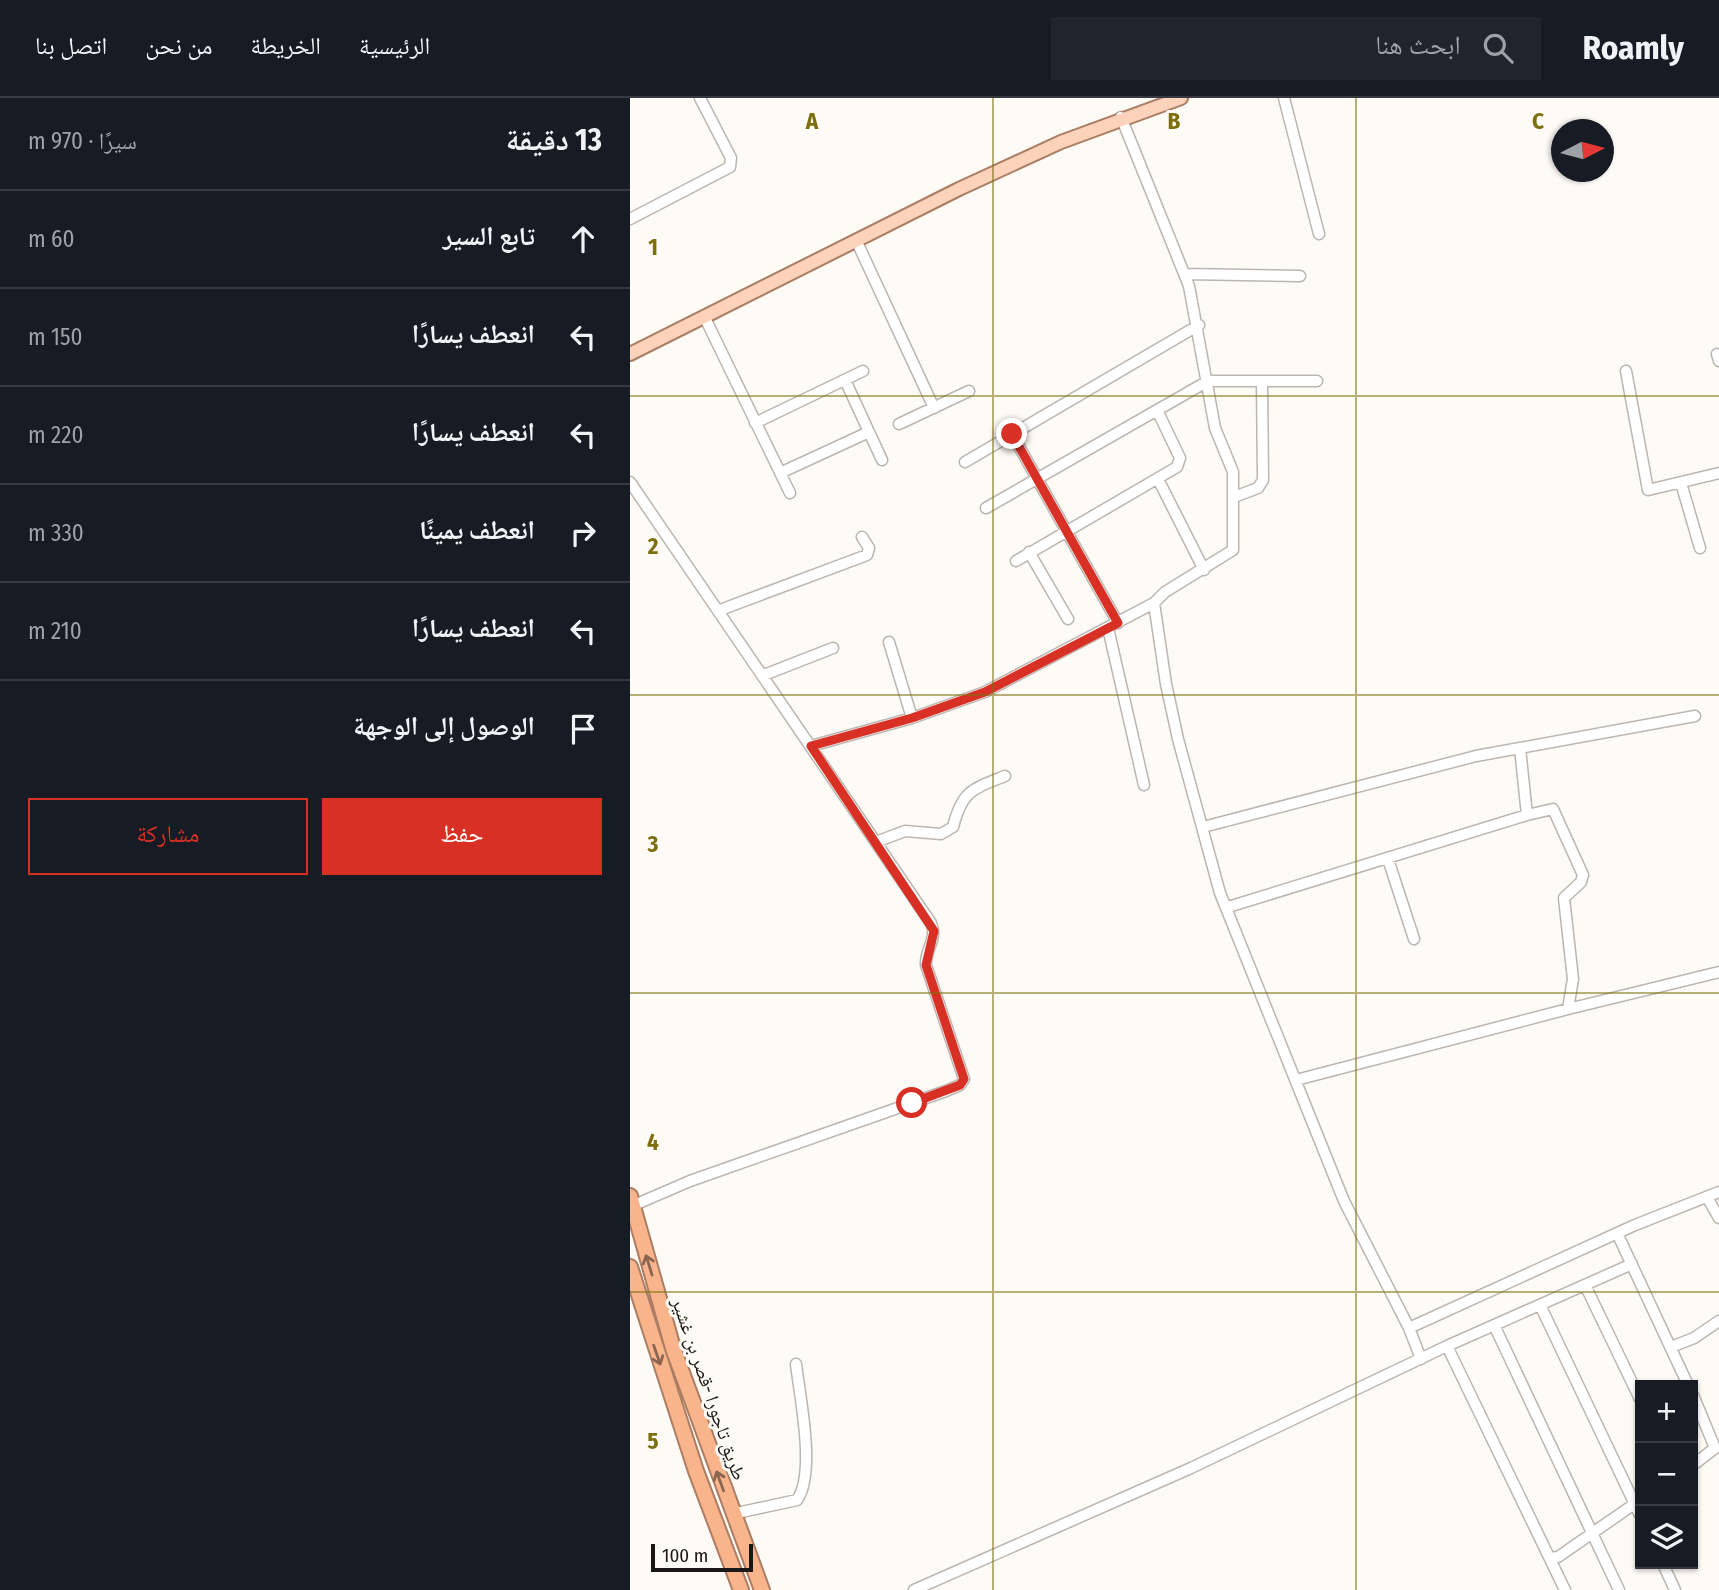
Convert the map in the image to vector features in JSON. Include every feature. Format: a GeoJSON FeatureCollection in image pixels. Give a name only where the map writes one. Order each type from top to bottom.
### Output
{"type":"FeatureCollection","features":[{"type":"Feature","properties":{"kind":"highway","name":"طريق تاجورا -قصر بن غشير"},"geometry":{"type":"LineString","coordinates":[[631,1201],[673,1348],[762,1590]]}},
{"type":"Feature","properties":{"kind":"highway"},"geometry":{"type":"LineString","coordinates":[[630,1267],[688,1446],[741,1590]]}},
{"type":"Feature","properties":{"kind":"main road"},"geometry":{"type":"LineString","coordinates":[[630,354],[856,240],[1060,142],[1151,102],[1181,98]]}},
{"type":"Feature","properties":{"kind":"street"},"geometry":{"type":"LineString","coordinates":[[630,219],[730,167],[731,158],[700,98]]}},
{"type":"Feature","properties":{"kind":"street"},"geometry":{"type":"LineString","coordinates":[[1284,98],[1319,234]]}},
{"type":"Feature","properties":{"kind":"street"},"geometry":{"type":"LineString","coordinates":[[811,746],[912,718],[985,692],[1154,603],[1165,592],[1233,550],[1233,472],[1215,428],[1199,325],[1185,274],[1121,117]]}},
{"type":"Feature","properties":{"kind":"street"},"geometry":{"type":"LineString","coordinates":[[856,240],[934,408]]}},
{"type":"Feature","properties":{"kind":"street"},"geometry":{"type":"LineString","coordinates":[[1185,274],[1300,276]]}},
{"type":"Feature","properties":{"kind":"street"},"geometry":{"type":"LineString","coordinates":[[704,316],[790,494]]}},
{"type":"Feature","properties":{"kind":"street"},"geometry":{"type":"LineString","coordinates":[[965,462],[1199,325]]}},
{"type":"Feature","properties":{"kind":"street"},"geometry":{"type":"LineString","coordinates":[[1626,371],[1644,485],[1653,491],[1719,472]]}},
{"type":"Feature","properties":{"kind":"street"},"geometry":{"type":"LineString","coordinates":[[755,422],[863,372]]}},
{"type":"Feature","properties":{"kind":"street"},"geometry":{"type":"LineString","coordinates":[[845,380],[882,460]]}},
{"type":"Feature","properties":{"kind":"street"},"geometry":{"type":"LineString","coordinates":[[986,508],[1208,381],[1317,381]]}},
{"type":"Feature","properties":{"kind":"street"},"geometry":{"type":"LineString","coordinates":[[1234,497],[1258,488],[1263,480],[1262,381]]}},
{"type":"Feature","properties":{"kind":"street"},"geometry":{"type":"LineString","coordinates":[[899,424],[969,391]]}},
{"type":"Feature","properties":{"kind":"street"},"geometry":{"type":"LineString","coordinates":[[1016,561],[1177,467],[1180,458],[1157,410]]}},
{"type":"Feature","properties":{"kind":"street"},"geometry":{"type":"LineString","coordinates":[[780,473],[869,432]]}},
{"type":"Feature","properties":{"kind":"street"},"geometry":{"type":"LineString","coordinates":[[1012,434],[1118,623]]}},
{"type":"Feature","properties":{"kind":"street"},"geometry":{"type":"LineString","coordinates":[[1157,479],[1203,570]]}},
{"type":"Feature","properties":{"kind":"street"},"geometry":{"type":"LineString","coordinates":[[630,482],[720,610],[934,931],[926,965],[963,1072],[960,1085],[779,1152],[631,1201]]}},
{"type":"Feature","properties":{"kind":"street"},"geometry":{"type":"LineString","coordinates":[[1681,483],[1700,548]]}},
{"type":"Feature","properties":{"kind":"street"},"geometry":{"type":"LineString","coordinates":[[720,610],[867,555],[869,548],[862,537]]}},
{"type":"Feature","properties":{"kind":"street"},"geometry":{"type":"LineString","coordinates":[[1029,552],[1068,619]]}},
{"type":"Feature","properties":{"kind":"street"},"geometry":{"type":"LineString","coordinates":[[1154,603],[1166,684],[1215,877],[1344,1201],[1409,1328],[1421,1359]]}},
{"type":"Feature","properties":{"kind":"street"},"geometry":{"type":"LineString","coordinates":[[1108,628],[1144,785]]}},
{"type":"Feature","properties":{"kind":"street"},"geometry":{"type":"LineString","coordinates":[[889,642],[912,718]]}},
{"type":"Feature","properties":{"kind":"street"},"geometry":{"type":"LineString","coordinates":[[764,675],[833,648]]}},
{"type":"Feature","properties":{"kind":"street"},"geometry":{"type":"LineString","coordinates":[[1203,827],[1476,756],[1695,716]]}},
{"type":"Feature","properties":{"kind":"street"},"geometry":{"type":"LineString","coordinates":[[1520,748],[1527,815]]}},
{"type":"Feature","properties":{"kind":"street"},"geometry":{"type":"LineString","coordinates":[[876,842],[905,831],[941,834],[953,827],[961,799],[973,789],[1005,776]]}},
{"type":"Feature","properties":{"kind":"street"},"geometry":{"type":"LineString","coordinates":[[1228,907],[1553,809],[1583,875],[1581,882],[1564,898],[1573,979],[1568,1009]]}},
{"type":"Feature","properties":{"kind":"street"},"geometry":{"type":"LineString","coordinates":[[1388,859],[1414,939]]}},
{"type":"Feature","properties":{"kind":"street"},"geometry":{"type":"LineString","coordinates":[[1296,1080],[1719,972]]}},
{"type":"Feature","properties":{"kind":"street"},"geometry":{"type":"LineString","coordinates":[[1409,1328],[1617,1233],[1719,1192]]}},
{"type":"Feature","properties":{"kind":"street"},"geometry":{"type":"LineString","coordinates":[[1707,1197],[1719,1218]]}},
{"type":"Feature","properties":{"kind":"street"},"geometry":{"type":"LineString","coordinates":[[1617,1233],[1686,1380]]}},
{"type":"Feature","properties":{"kind":"street"},"geometry":{"type":"LineString","coordinates":[[915,1590],[1181,1472],[1447,1346],[1632,1264]]}},
{"type":"Feature","properties":{"kind":"street"},"geometry":{"type":"LineString","coordinates":[[1585,1284],[1635,1389]]}},
{"type":"Feature","properties":{"kind":"street"},"geometry":{"type":"LineString","coordinates":[[1540,1305],[1635,1496]]}},
{"type":"Feature","properties":{"kind":"street"},"geometry":{"type":"LineString","coordinates":[[1671,1347],[1694,1338],[1719,1321]]}},
{"type":"Feature","properties":{"kind":"street"},"geometry":{"type":"LineString","coordinates":[[1494,1325],[1619,1590]]}},
{"type":"Feature","properties":{"kind":"street"},"geometry":{"type":"LineString","coordinates":[[1447,1346],[1565,1590]]}},
{"type":"Feature","properties":{"kind":"street"},"geometry":{"type":"LineString","coordinates":[[732,1514],[797,1500],[802,1493],[805,1462],[796,1364]]}},
{"type":"Feature","properties":{"kind":"street"},"geometry":{"type":"LineString","coordinates":[[1698,1406],[1716,1447],[1698,1461]]}},
{"type":"Feature","properties":{"kind":"street"},"geometry":{"type":"LineString","coordinates":[[1550,1558],[1558,1557],[1635,1504]]}},
{"type":"Feature","properties":{"kind":"street"},"geometry":{"type":"LineString","coordinates":[[1665,1569],[1675,1590]]}},
{"type":"Feature","properties":{"kind":"route"},"geometry":{"type":"LineString","coordinates":[[912,1103],[960,1085],[964,1079],[926,965],[925,960],[934,939],[934,931],[811,746],[912,718],[985,692],[1118,623],[1012,434]]}}]}
